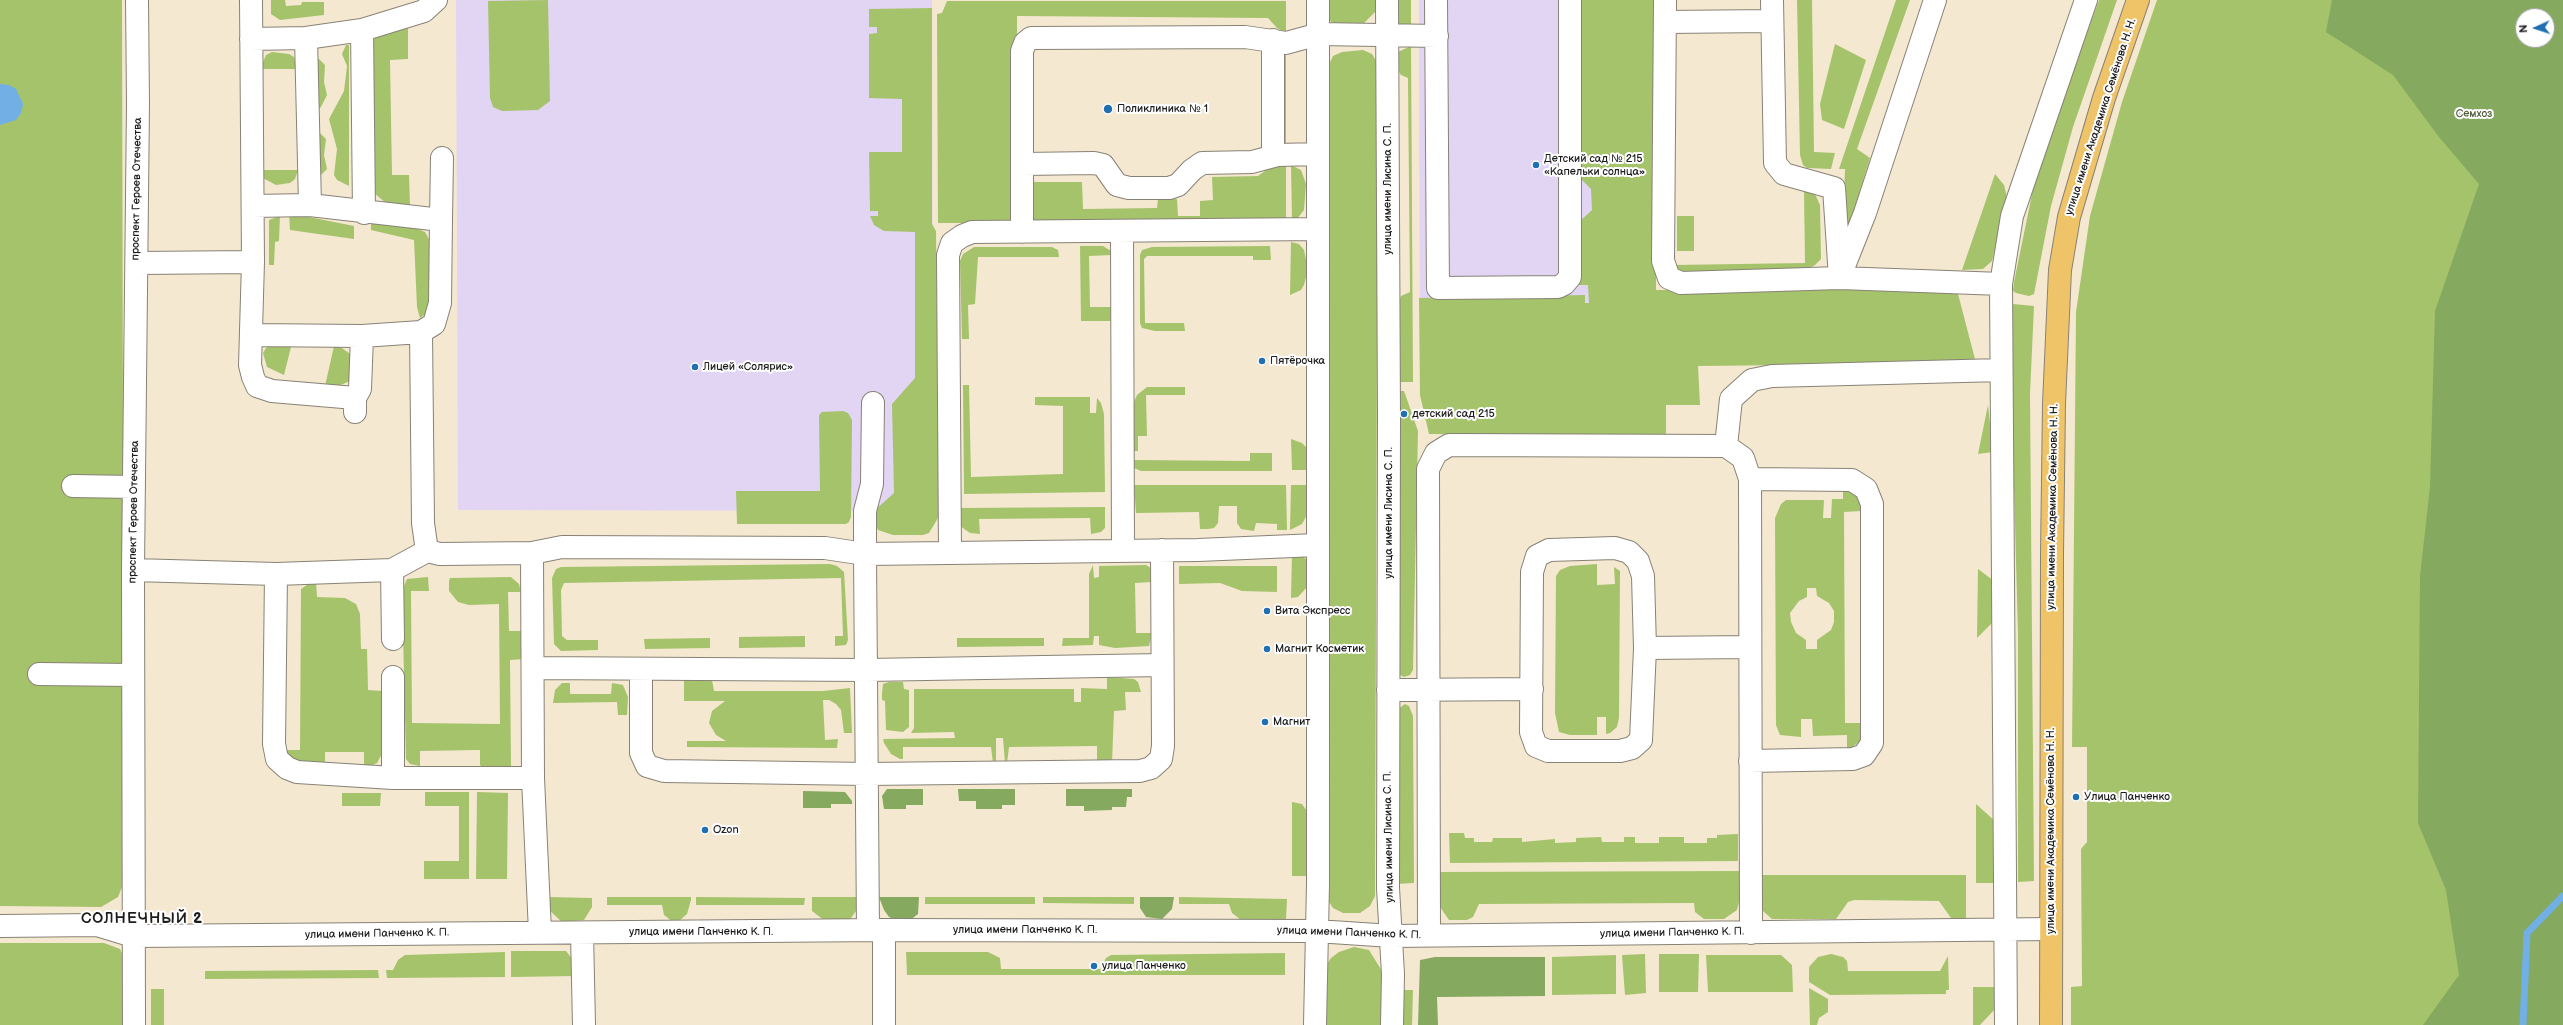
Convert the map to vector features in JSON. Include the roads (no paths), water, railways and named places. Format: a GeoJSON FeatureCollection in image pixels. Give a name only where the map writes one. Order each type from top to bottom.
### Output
{"type":"FeatureCollection","features":[{"type":"Feature","properties":{"kind":"main road","name":"улица имени Академика Семёнова Н. Н."},"geometry":{"type":"LineString","coordinates":[[2051,1025],[2052,523],[2060,270],[2069,217],[2104,98],[2138,0]]}},
{"type":"Feature","properties":{"kind":"street","name":"проспект Героев Отечества"},"geometry":{"type":"LineString","coordinates":[[134,1025],[133,570],[137,263],[136,0]]}},
{"type":"Feature","properties":{"kind":"street"},"geometry":{"type":"LineString","coordinates":[[251,0],[254,262],[250,365],[258,386],[272,391],[355,405],[360,389],[362,336]]}},
{"type":"Feature","properties":{"kind":"street"},"geometry":{"type":"LineString","coordinates":[[251,39],[306,38],[362,30],[424,11],[436,0]]}},
{"type":"Feature","properties":{"kind":"street"},"geometry":{"type":"LineString","coordinates":[[1315,1025],[1318,0]]}},
{"type":"Feature","properties":{"kind":"street","name":"улица имени Лисина С. П."},"geometry":{"type":"LineString","coordinates":[[1387,0],[1388,888],[1392,936],[1392,1025]]}},
{"type":"Feature","properties":{"kind":"street"},"geometry":{"type":"LineString","coordinates":[[1436,0],[1438,288],[1558,287],[1570,278],[1570,0]]}},
{"type":"Feature","properties":{"kind":"street"},"geometry":{"type":"LineString","coordinates":[[1665,0],[1663,261],[1669,278],[1681,283],[1840,278],[2001,284]]}},
{"type":"Feature","properties":{"kind":"street"},"geometry":{"type":"LineString","coordinates":[[1840,278],[1865,213],[1935,0]]}},
{"type":"Feature","properties":{"kind":"street"},"geometry":{"type":"LineString","coordinates":[[2006,1025],[2001,284],[2012,216],[2086,0]]}},
{"type":"Feature","properties":{"kind":"street"},"geometry":{"type":"LineString","coordinates":[[1665,22],[1772,11],[1775,163],[1784,174],[1834,188],[1840,278]]}},
{"type":"Feature","properties":{"kind":"street"},"geometry":{"type":"LineString","coordinates":[[362,30],[364,213]]}},
{"type":"Feature","properties":{"kind":"street"},"geometry":{"type":"LineString","coordinates":[[1022,232],[1022,51],[1025,43],[1031,38],[1245,37],[1286,43],[1319,34],[1437,36]]}},
{"type":"Feature","properties":{"kind":"street"},"geometry":{"type":"LineString","coordinates":[[306,38],[310,205]]}},
{"type":"Feature","properties":{"kind":"street"},"geometry":{"type":"LineString","coordinates":[[1273,40],[1273,156]]}},
{"type":"Feature","properties":{"kind":"street"},"geometry":{"type":"LineString","coordinates":[[1022,164],[1094,163],[1103,165],[1117,184],[1129,188],[1169,188],[1178,185],[1192,170],[1202,163],[1252,162],[1273,156],[1318,154]]}},
{"type":"Feature","properties":{"kind":"street"},"geometry":{"type":"LineString","coordinates":[[251,335],[362,336],[421,332],[434,324],[440,303],[442,158]]}},
{"type":"Feature","properties":{"kind":"street"},"geometry":{"type":"LineString","coordinates":[[253,206],[310,205],[364,213],[440,220]]}},
{"type":"Feature","properties":{"kind":"street"},"geometry":{"type":"LineString","coordinates":[[950,552],[948,255],[952,243],[962,236],[972,232],[1122,232],[1318,229]]}},
{"type":"Feature","properties":{"kind":"street"},"geometry":{"type":"LineString","coordinates":[[1122,232],[1123,550]]}},
{"type":"Feature","properties":{"kind":"street"},"geometry":{"type":"LineString","coordinates":[[137,263],[254,262]]}},
{"type":"Feature","properties":{"kind":"street"},"geometry":{"type":"LineString","coordinates":[[421,332],[423,523],[427,551]]}},
{"type":"Feature","properties":{"kind":"street"},"geometry":{"type":"LineString","coordinates":[[1726,446],[1731,399],[1752,380],[1772,376],[2001,370]]}},
{"type":"Feature","properties":{"kind":"street"},"geometry":{"type":"LineString","coordinates":[[873,403],[872,484],[865,511],[868,774],[876,930],[884,1025]]}},
{"type":"Feature","properties":{"kind":"street"},"geometry":{"type":"LineString","coordinates":[[1429,935],[1430,690],[1428,469],[1436,453],[1449,445],[1726,446],[1743,458],[1750,479],[1749,647],[1751,933]]}},
{"type":"Feature","properties":{"kind":"street"},"geometry":{"type":"LineString","coordinates":[[1750,479],[1852,480],[1866,489],[1872,504],[1872,744],[1864,755],[1853,759],[1750,760]]}},
{"type":"Feature","properties":{"kind":"street"},"geometry":{"type":"LineString","coordinates":[[73,486],[134,488]]}},
{"type":"Feature","properties":{"kind":"street"},"geometry":{"type":"LineString","coordinates":[[133,570],[276,574],[392,570],[427,551],[440,554],[532,553],[562,547],[825,548],[865,554],[1162,550],[1317,545]]}},
{"type":"Feature","properties":{"kind":"street"},"geometry":{"type":"LineString","coordinates":[[1615,548],[1629,552],[1638,561],[1643,576],[1644,648],[1643,730],[1641,740],[1632,748],[1620,751],[1548,751],[1536,746],[1531,732],[1532,689],[1532,572],[1537,556],[1549,550],[1615,548]]}},
{"type":"Feature","properties":{"kind":"street"},"geometry":{"type":"LineString","coordinates":[[640,669],[640,753],[647,766],[664,771],[868,774],[1140,771],[1151,768],[1161,759],[1162,753],[1162,550]]}},
{"type":"Feature","properties":{"kind":"street"},"geometry":{"type":"LineString","coordinates":[[532,553],[533,778],[540,932]]}},
{"type":"Feature","properties":{"kind":"street"},"geometry":{"type":"LineString","coordinates":[[392,570],[393,639]]}},
{"type":"Feature","properties":{"kind":"street"},"geometry":{"type":"LineString","coordinates":[[276,574],[274,744],[277,759],[287,768],[297,772],[394,778],[533,778]]}},
{"type":"Feature","properties":{"kind":"street"},"geometry":{"type":"LineString","coordinates":[[1644,648],[1749,647]]}},
{"type":"Feature","properties":{"kind":"street"},"geometry":{"type":"LineString","coordinates":[[533,668],[867,670],[1162,665]]}},
{"type":"Feature","properties":{"kind":"street"},"geometry":{"type":"LineString","coordinates":[[39,674],[133,675]]}},
{"type":"Feature","properties":{"kind":"street"},"geometry":{"type":"LineString","coordinates":[[393,677],[394,778]]}},
{"type":"Feature","properties":{"kind":"street"},"geometry":{"type":"LineString","coordinates":[[1388,690],[1532,689]]}},
{"type":"Feature","properties":{"kind":"street","name":"улица имени Панченко К. П."},"geometry":{"type":"LineString","coordinates":[[0,926],[97,925],[133,936],[876,930],[1316,931],[1392,936],[2051,929]]}},
{"type":"Feature","properties":{"kind":"street"},"geometry":{"type":"LineString","coordinates":[[582,933],[584,1025]]}},
{"type":"Feature","properties":{"kind":"water"},"geometry":{"type":"Polygon","coordinates":[[[0,84],[9,85],[16,89],[23,104],[21,113],[16,120],[0,125],[0,84]]]}},
{"type":"Feature","properties":{"kind":"waterway"},"geometry":{"type":"LineString","coordinates":[[2523,1025],[2527,933],[2563,896]]}},
{"type":"Feature","properties":{"kind":"place","name":"Поликлиника № 1"},"geometry":{"type":"Point","coordinates":[1108,109]}},
{"type":"Feature","properties":{"kind":"place","name":"Детский сад № 215 «Капельки солнца»"},"geometry":{"type":"Point","coordinates":[1536,165]}},
{"type":"Feature","properties":{"kind":"place","name":"Пятёрочка"},"geometry":{"type":"Point","coordinates":[1262,361]}},
{"type":"Feature","properties":{"kind":"place","name":"Лицей «Солярис»"},"geometry":{"type":"Point","coordinates":[695,367]}},
{"type":"Feature","properties":{"kind":"place","name":"детский сад 215"},"geometry":{"type":"Point","coordinates":[1404,414]}},
{"type":"Feature","properties":{"kind":"place","name":"Вита Экспресс"},"geometry":{"type":"Point","coordinates":[1267,611]}},
{"type":"Feature","properties":{"kind":"place","name":"Магнит Косметик"},"geometry":{"type":"Point","coordinates":[1267,649]}},
{"type":"Feature","properties":{"kind":"place","name":"Магнит"},"geometry":{"type":"Point","coordinates":[1265,722]}},
{"type":"Feature","properties":{"kind":"place","name":"Улица Панченко"},"geometry":{"type":"Point","coordinates":[2076,797]}},
{"type":"Feature","properties":{"kind":"place","name":"Ozon"},"geometry":{"type":"Point","coordinates":[705,830]}},
{"type":"Feature","properties":{"kind":"place","name":"улица Панченко"},"geometry":{"type":"Point","coordinates":[1094,966]}},
{"type":"Feature","properties":{"kind":"district","name":"СОЛНЕЧНЫЙ 2"},"geometry":{"type":"Point","coordinates":[142,919]}},
{"type":"Feature","properties":{"kind":"park label","name":"Семхоз"},"geometry":{"type":"Point","coordinates":[2474,114]}}]}
